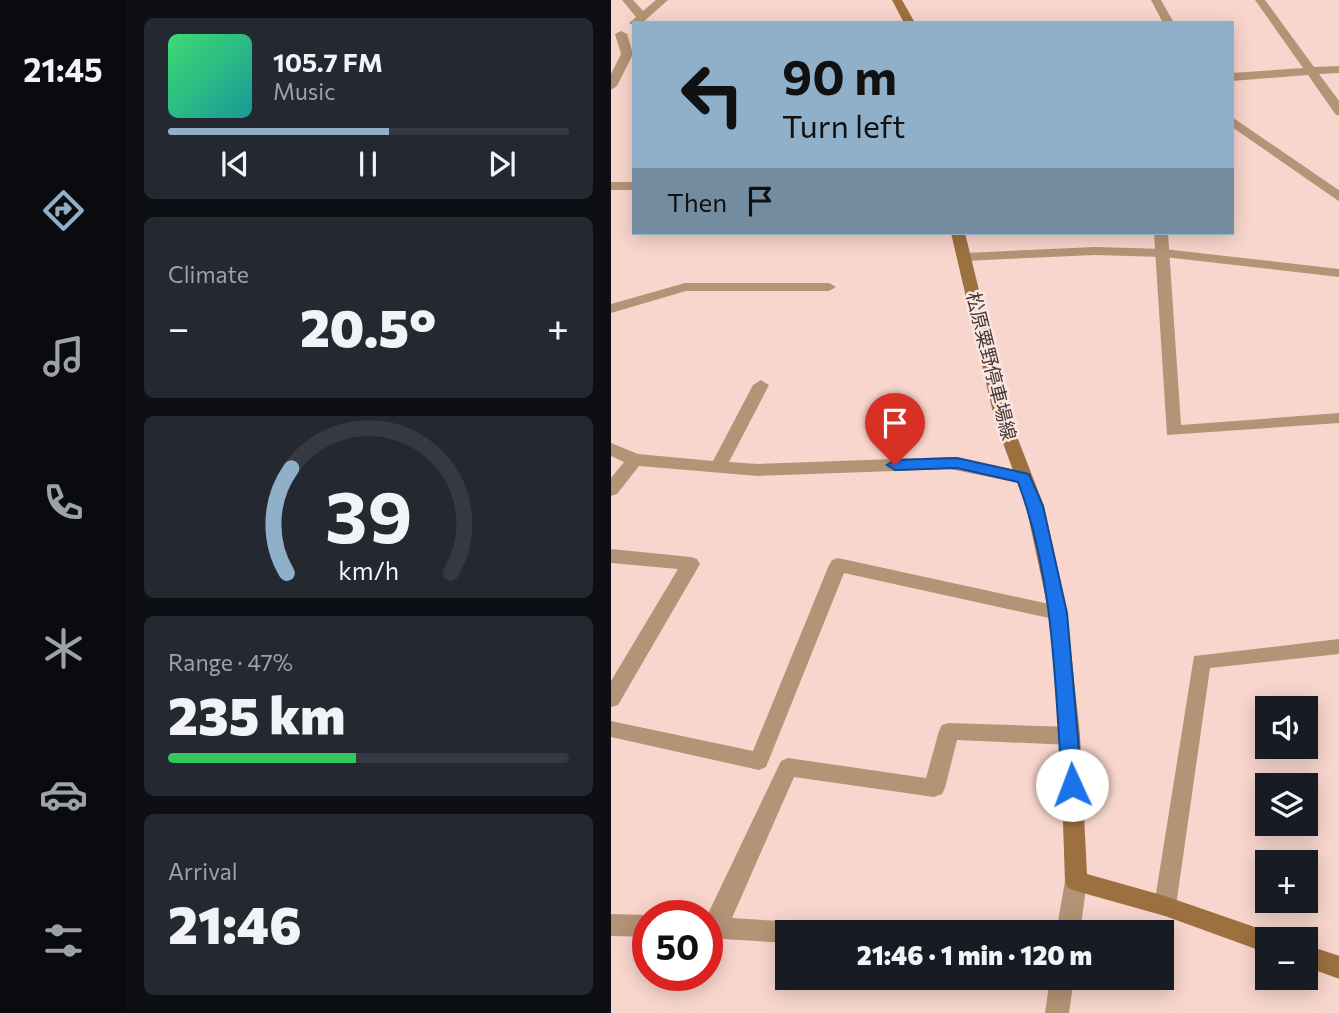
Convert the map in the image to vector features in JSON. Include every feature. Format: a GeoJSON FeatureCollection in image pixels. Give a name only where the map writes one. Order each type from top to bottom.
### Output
{"type":"FeatureCollection","features":[{"type":"Feature","properties":{"kind":"main road"},"geometry":{"type":"LineString","coordinates":[[897,0],[909,21]]}},
{"type":"Feature","properties":{"kind":"main road","name":"松原粟野停車場線"},"geometry":{"type":"LineString","coordinates":[[958,235],[1003,421],[1035,506],[1058,613],[1070,736],[1076,881]]}},
{"type":"Feature","properties":{"kind":"main road"},"geometry":{"type":"LineString","coordinates":[[1076,881],[1165,906],[1255,938]]}},
{"type":"Feature","properties":{"kind":"main road"},"geometry":{"type":"LineString","coordinates":[[1318,960],[1339,968]]}},
{"type":"Feature","properties":{"kind":"street"},"geometry":{"type":"LineString","coordinates":[[627,0],[637,21],[663,0]]}},
{"type":"Feature","properties":{"kind":"street"},"geometry":{"type":"LineString","coordinates":[[1156,0],[1168,21]]}},
{"type":"Feature","properties":{"kind":"street"},"geometry":{"type":"LineString","coordinates":[[1260,0],[1339,112]]}},
{"type":"Feature","properties":{"kind":"street"},"geometry":{"type":"LineString","coordinates":[[611,86],[627,54],[616,36],[632,25]]}},
{"type":"Feature","properties":{"kind":"street"},"geometry":{"type":"LineString","coordinates":[[1234,77],[1339,69]]}},
{"type":"Feature","properties":{"kind":"street"},"geometry":{"type":"LineString","coordinates":[[1234,122],[1339,198]]}},
{"type":"Feature","properties":{"kind":"street"},"geometry":{"type":"LineString","coordinates":[[611,186],[632,186]]}},
{"type":"Feature","properties":{"kind":"street"},"geometry":{"type":"LineString","coordinates":[[1161,235],[1173,431],[1339,418]]}},
{"type":"Feature","properties":{"kind":"street"},"geometry":{"type":"LineString","coordinates":[[964,257],[1095,251],[1164,253],[1339,273]]}},
{"type":"Feature","properties":{"kind":"street"},"geometry":{"type":"LineString","coordinates":[[611,309],[685,287],[829,287]]}},
{"type":"Feature","properties":{"kind":"street"},"geometry":{"type":"LineString","coordinates":[[718,467],[761,385]]}},
{"type":"Feature","properties":{"kind":"street"},"geometry":{"type":"LineString","coordinates":[[611,449],[635,460],[758,470],[950,463],[1024,478]]}},
{"type":"Feature","properties":{"kind":"street"},"geometry":{"type":"LineString","coordinates":[[611,490],[635,460]]}},
{"type":"Feature","properties":{"kind":"street"},"geometry":{"type":"LineString","coordinates":[[611,556],[691,564],[611,699]]}},
{"type":"Feature","properties":{"kind":"street"},"geometry":{"type":"LineString","coordinates":[[759,761],[838,565],[1058,613]]}},
{"type":"Feature","properties":{"kind":"street"},"geometry":{"type":"LineString","coordinates":[[1165,906],[1201,661],[1339,646]]}},
{"type":"Feature","properties":{"kind":"street"},"geometry":{"type":"LineString","coordinates":[[611,729],[788,767],[934,788],[949,731],[1070,736]]}},
{"type":"Feature","properties":{"kind":"street"},"geometry":{"type":"LineString","coordinates":[[723,904],[788,767]]}},
{"type":"Feature","properties":{"kind":"street"},"geometry":{"type":"LineString","coordinates":[[1070,920],[1076,881]]}},
{"type":"Feature","properties":{"kind":"street"},"geometry":{"type":"LineString","coordinates":[[611,925],[632,926]]}},
{"type":"Feature","properties":{"kind":"street"},"geometry":{"type":"LineString","coordinates":[[723,928],[775,932]]}},
{"type":"Feature","properties":{"kind":"street"},"geometry":{"type":"LineString","coordinates":[[1057,1013],[1060,990]]}},
{"type":"Feature","properties":{"kind":"route"},"geometry":{"type":"LineString","coordinates":[[895,465],[957,463],[1024,478],[1035,506],[1058,613],[1072,785]]}}]}
